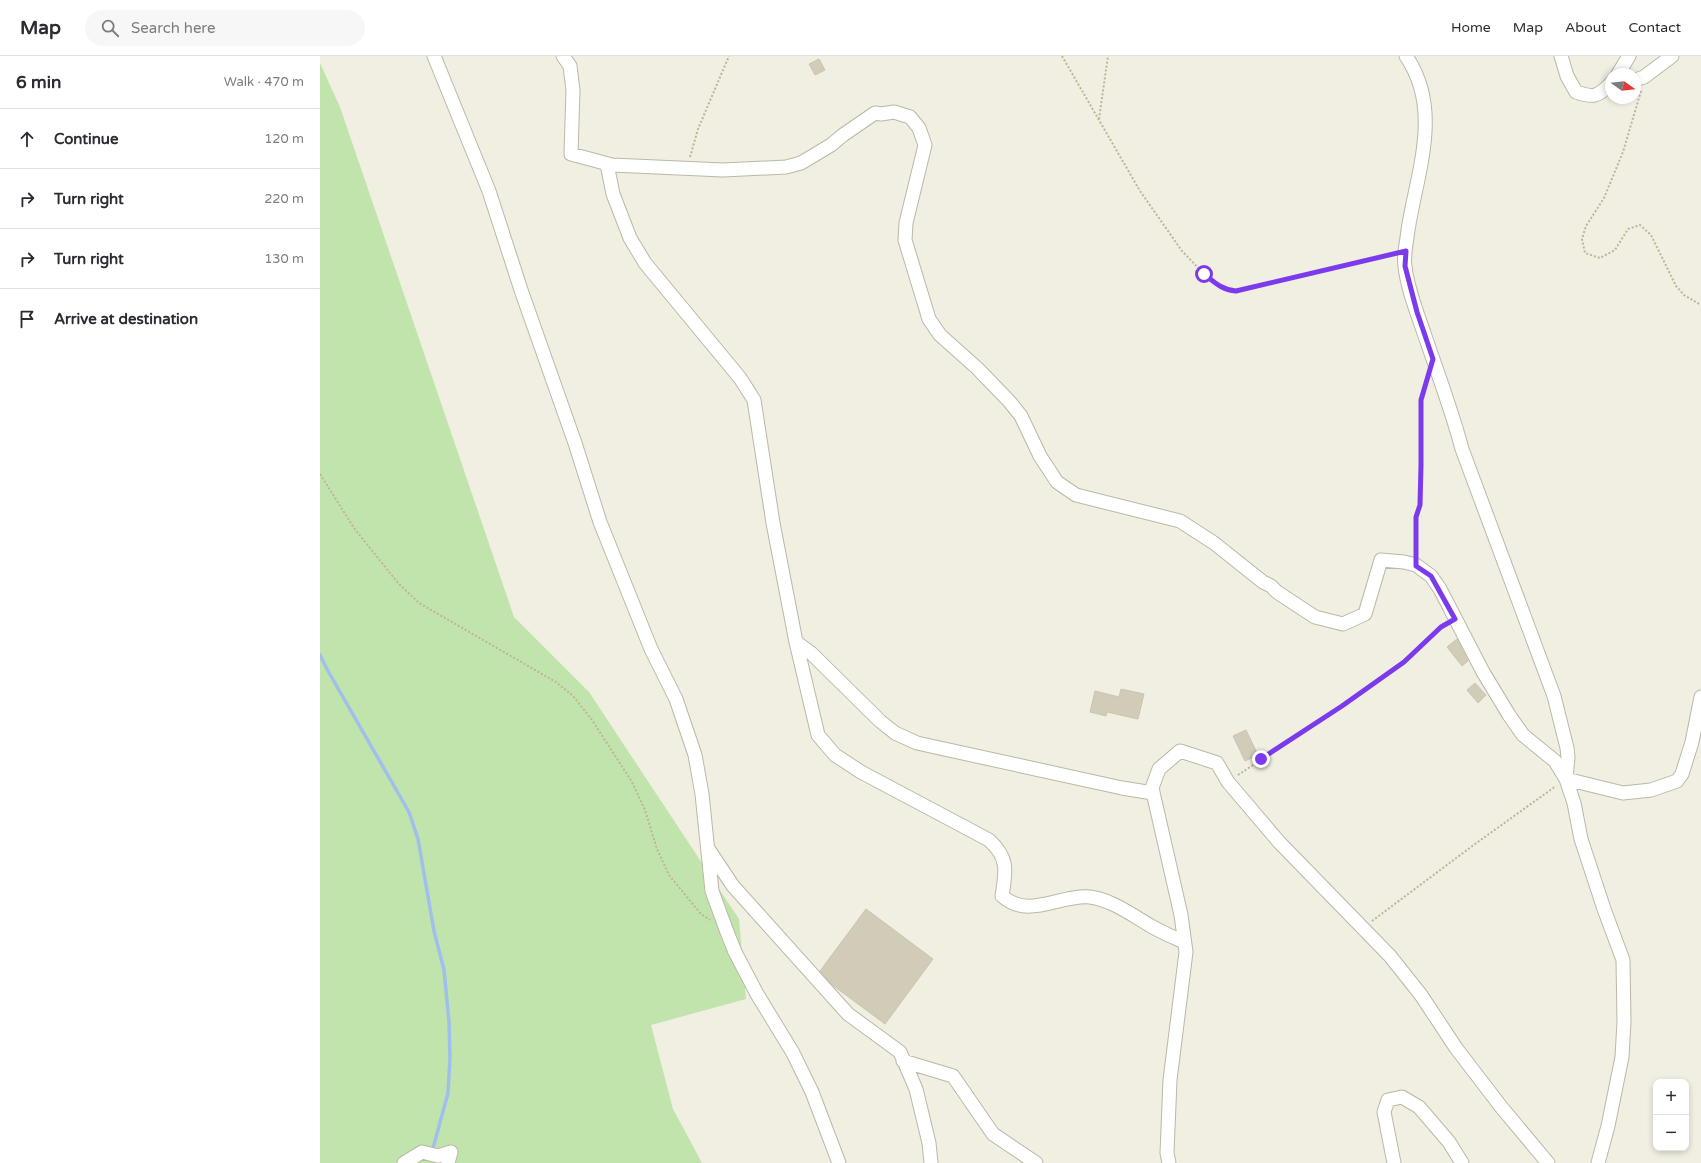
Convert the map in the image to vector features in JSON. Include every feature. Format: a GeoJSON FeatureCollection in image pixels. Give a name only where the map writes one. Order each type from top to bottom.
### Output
{"type":"FeatureCollection","features":[{"type":"Feature","properties":{"kind":"street"},"geometry":{"type":"LineString","coordinates":[[434,56],[488,192],[575,443],[600,522],[651,649],[676,699],[695,755],[702,794],[712,891],[735,952],[757,994],[793,1053],[812,1092],[839,1163]]}},
{"type":"Feature","properties":{"kind":"street"},"geometry":{"type":"LineString","coordinates":[[563,56],[570,66],[573,90],[571,154],[607,164],[723,170],[786,167],[801,163],[875,113],[881,114],[894,112],[910,117],[919,128],[925,145],[906,223],[905,240],[929,319],[940,335],[977,368],[1009,401],[1021,416],[1040,456],[1057,482],[1076,495],[1180,521],[1214,543],[1263,582],[1315,617],[1343,624],[1365,614],[1381,560],[1404,562],[1416,566],[1431,576],[1483,672],[1509,715],[1523,735],[1555,761],[1566,779],[1574,803],[1581,839],[1604,910],[1623,960],[1624,1022],[1622,1057],[1608,1126],[1598,1163]]}},
{"type":"Feature","properties":{"kind":"street"},"geometry":{"type":"LineString","coordinates":[[1406,56],[1415,70],[1424,100],[1425,138],[1423,158],[1411,213],[1405,266],[1417,312],[1452,414],[1462,449],[1554,696],[1567,752],[1566,779]]}},
{"type":"Feature","properties":{"kind":"street"},"geometry":{"type":"LineString","coordinates":[[1561,56],[1567,76],[1576,92],[1588,96],[1598,95],[1605,90]]}},
{"type":"Feature","properties":{"kind":"street"},"geometry":{"type":"LineString","coordinates":[[1622,68],[1629,56]]}},
{"type":"Feature","properties":{"kind":"street"},"geometry":{"type":"LineString","coordinates":[[1641,78],[1672,56]]}},
{"type":"Feature","properties":{"kind":"street"},"geometry":{"type":"LineString","coordinates":[[607,164],[613,194],[630,238],[645,263],[740,378],[754,400],[773,523],[796,642],[818,735],[835,756],[861,772],[989,840],[997,847],[1005,862],[1006,874],[1002,896],[1010,903],[1032,907],[1074,898],[1091,897],[1116,906],[1153,927],[1184,942]]}},
{"type":"Feature","properties":{"kind":"street"},"geometry":{"type":"LineString","coordinates":[[796,642],[811,653],[880,721],[895,733],[917,743],[1122,788],[1153,793]]}},
{"type":"Feature","properties":{"kind":"street"},"geometry":{"type":"LineString","coordinates":[[1566,779],[1623,793],[1651,790],[1677,781],[1682,774],[1692,742],[1701,698]]}},
{"type":"Feature","properties":{"kind":"street"},"geometry":{"type":"LineString","coordinates":[[1169,1163],[1167,1153],[1170,1080],[1186,952],[1179,907],[1152,788],[1159,769],[1180,751],[1217,763],[1228,782],[1279,842],[1390,956],[1421,995],[1456,1048],[1502,1108],[1548,1163]]}},
{"type":"Feature","properties":{"kind":"street"},"geometry":{"type":"LineString","coordinates":[[707,846],[733,886],[848,1014],[900,1052],[916,1089],[929,1143],[931,1163]]}},
{"type":"Feature","properties":{"kind":"street"},"geometry":{"type":"LineString","coordinates":[[903,1061],[953,1076],[993,1134],[1036,1163]]}},
{"type":"Feature","properties":{"kind":"street"},"geometry":{"type":"LineString","coordinates":[[1394,1163],[1384,1112],[1388,1100],[1402,1097],[1419,1107],[1449,1142],[1462,1163]]}},
{"type":"Feature","properties":{"kind":"street"},"geometry":{"type":"LineString","coordinates":[[404,1163],[422,1152],[438,1156],[451,1152],[448,1163]]}},
{"type":"Feature","properties":{"kind":"path"},"geometry":{"type":"LineString","coordinates":[[686,169],[698,128],[729,56]]}},
{"type":"Feature","properties":{"kind":"path"},"geometry":{"type":"LineString","coordinates":[[1062,56],[1140,191],[1182,251],[1204,274],[1220,287],[1227,290],[1236,291],[1406,251]]}},
{"type":"Feature","properties":{"kind":"path"},"geometry":{"type":"LineString","coordinates":[[1099,120],[1108,56]]}},
{"type":"Feature","properties":{"kind":"path"},"geometry":{"type":"LineString","coordinates":[[1634,104],[1623,152],[1604,198],[1586,226],[1582,239],[1585,253],[1600,258],[1615,250],[1628,229],[1640,225],[1651,236],[1676,286],[1684,295],[1701,305]]}},
{"type":"Feature","properties":{"kind":"path"},"geometry":{"type":"LineString","coordinates":[[1416,566],[1416,517],[1420,505],[1421,400],[1427,379]]}},
{"type":"Feature","properties":{"kind":"path"},"geometry":{"type":"LineString","coordinates":[[320,474],[354,528],[398,583],[419,603],[556,682],[573,696],[592,720],[632,782],[645,810],[657,849],[669,875],[701,914],[727,932]]}},
{"type":"Feature","properties":{"kind":"path"},"geometry":{"type":"LineString","coordinates":[[1228,782],[1342,706],[1404,662],[1441,627],[1455,619]]}},
{"type":"Feature","properties":{"kind":"path"},"geometry":{"type":"LineString","coordinates":[[1363,928],[1475,844],[1566,779]]}},
{"type":"Feature","properties":{"kind":"green space"},"geometry":{"type":"Polygon","coordinates":[[[320,63],[340,107],[514,617],[589,692],[739,919],[746,999],[651,1025],[673,1109],[702,1163],[320,1163],[320,63]]]}},
{"type":"Feature","properties":{"kind":"building"},"geometry":{"type":"Polygon","coordinates":[[[819,59],[825,70],[815,75],[809,64],[819,59]]]}},
{"type":"Feature","properties":{"kind":"building"},"geometry":{"type":"Polygon","coordinates":[[[1457,639],[1468,661],[1462,666],[1447,647],[1457,639]]]}},
{"type":"Feature","properties":{"kind":"building"},"geometry":{"type":"Polygon","coordinates":[[[1475,683],[1486,695],[1478,703],[1467,690],[1475,683]]]}},
{"type":"Feature","properties":{"kind":"building"},"geometry":{"type":"Polygon","coordinates":[[[1121,689],[1144,694],[1138,719],[1107,712],[1106,716],[1090,712],[1095,691],[1119,697],[1121,689]]]}},
{"type":"Feature","properties":{"kind":"building"},"geometry":{"type":"Polygon","coordinates":[[[1246,730],[1258,755],[1245,761],[1233,736],[1246,730]]]}},
{"type":"Feature","properties":{"kind":"building"},"geometry":{"type":"Polygon","coordinates":[[[866,909],[933,959],[885,1024],[831,984],[820,971],[866,909]]]}},
{"type":"Feature","properties":{"kind":"waterway"},"geometry":{"type":"LineString","coordinates":[[320,655],[409,812],[418,839],[434,931],[444,970],[449,1022],[450,1058],[448,1093],[432,1152]]}},
{"type":"Feature","properties":{"kind":"route"},"geometry":{"type":"LineString","coordinates":[[1204,274],[1220,287],[1227,290],[1236,291],[1406,251],[1404,258],[1405,266],[1417,312],[1433,359],[1421,400],[1420,505],[1416,517],[1416,566],[1431,576],[1440,589],[1455,619],[1441,627],[1404,662],[1342,706],[1261,759]]}}]}
